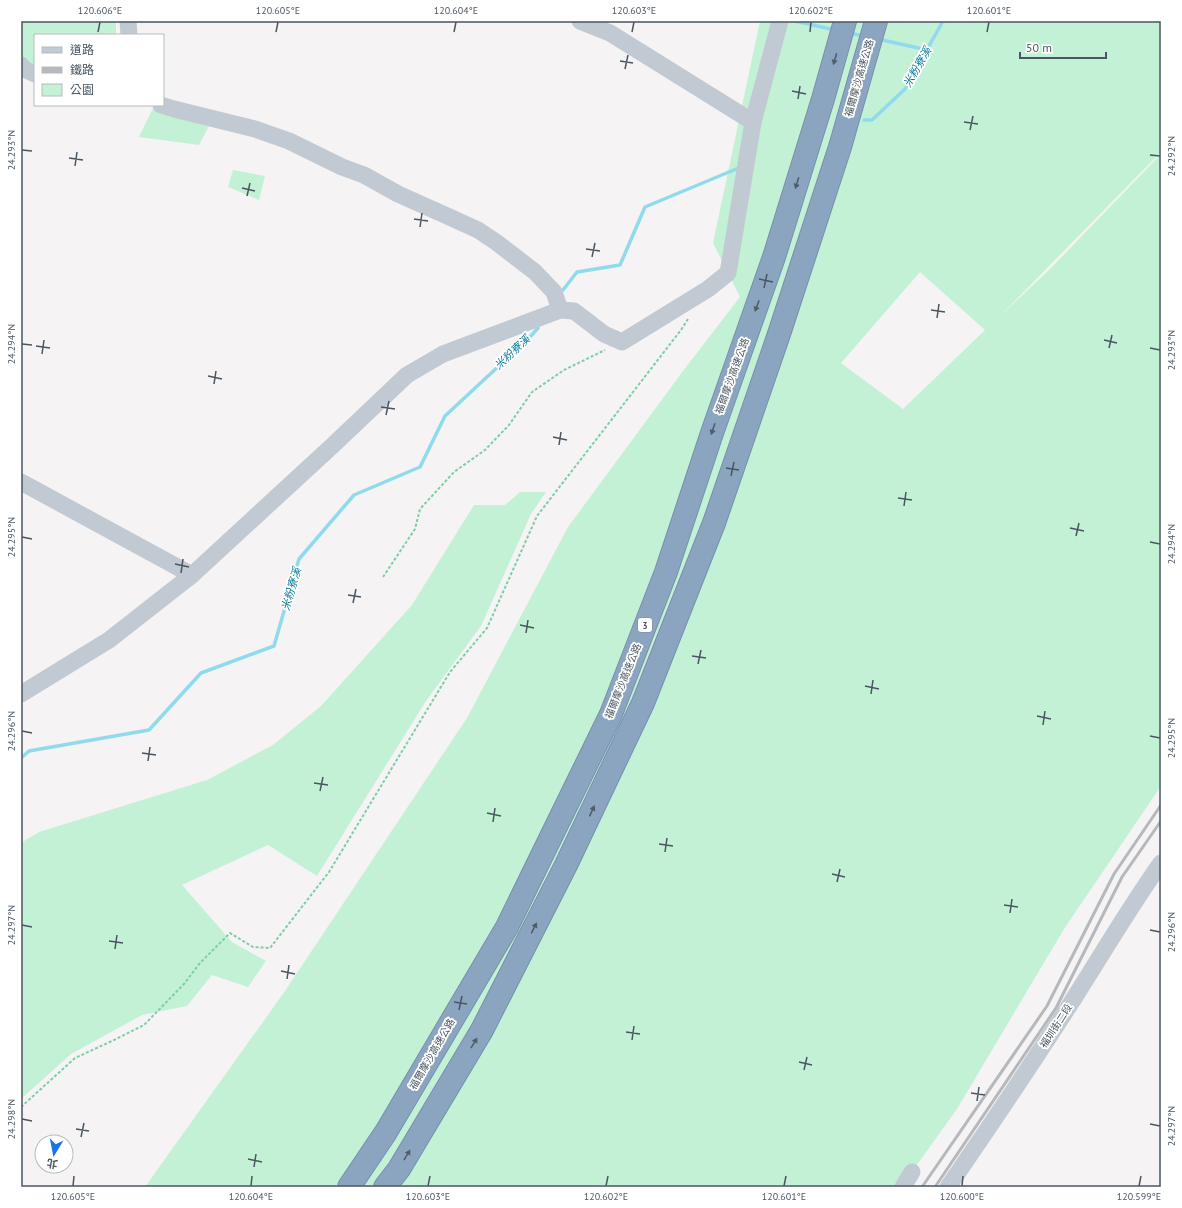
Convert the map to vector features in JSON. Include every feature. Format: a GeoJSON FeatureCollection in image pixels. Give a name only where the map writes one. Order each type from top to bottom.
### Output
{"type":"FeatureCollection","features":[{"type":"Feature","properties":{"kind":"highway","name":"福爾摩沙高速公路"},"geometry":{"type":"LineString","coordinates":[[349,1187],[386,1132],[507,927],[611,714],[666,572],[712,433],[774,257],[824,99],[845,21]]}},
{"type":"Feature","properties":{"kind":"highway","name":"福爾摩沙高速公路"},"geometry":{"type":"LineString","coordinates":[[385,1187],[399,1169],[482,1030],[566,865],[643,703],[714,523],[779,334],[840,147],[876,21]]}},
{"type":"Feature","properties":{"kind":"street"},"geometry":{"type":"LineString","coordinates":[[128,21],[129,34]]}},
{"type":"Feature","properties":{"kind":"street"},"geometry":{"type":"LineString","coordinates":[[580,21],[610,33],[753,122]]}},
{"type":"Feature","properties":{"kind":"street"},"geometry":{"type":"LineString","coordinates":[[21,694],[109,640],[192,575],[407,375],[443,354],[560,310],[574,311],[604,334],[622,342],[708,288],[728,273],[753,122],[780,21]]}},
{"type":"Feature","properties":{"kind":"street"},"geometry":{"type":"LineString","coordinates":[[21,65],[24,69],[34,74]]}},
{"type":"Feature","properties":{"kind":"street"},"geometry":{"type":"LineString","coordinates":[[164,106],[255,129],[289,141],[342,167],[364,174],[398,194],[478,230],[535,272],[554,292],[560,310]]}},
{"type":"Feature","properties":{"kind":"street"},"geometry":{"type":"LineString","coordinates":[[21,482],[192,575]]}},
{"type":"Feature","properties":{"kind":"street","name":"福圳街二段"},"geometry":{"type":"LineString","coordinates":[[948,1187],[1009,1099],[1072,1002],[1135,899],[1161,863]]}},
{"type":"Feature","properties":{"kind":"path"},"geometry":{"type":"LineString","coordinates":[[21,1108],[75,1058],[144,1025],[184,984],[200,963],[230,933],[253,947],[270,948],[329,872],[450,672],[487,628],[537,516],[681,330],[688,318]]}},
{"type":"Feature","properties":{"kind":"path"},"geometry":{"type":"LineString","coordinates":[[383,576],[416,529],[420,509],[454,472],[485,450],[509,425],[532,392],[564,370],[622,342]]}},
{"type":"Feature","properties":{"kind":"green space"},"geometry":{"type":"Polygon","coordinates":[[[21,21],[116,21],[116,34],[34,34],[34,69],[21,72],[21,21]]]}},
{"type":"Feature","properties":{"kind":"green space"},"geometry":{"type":"Polygon","coordinates":[[[760,21],[1161,21],[1161,152],[999,317],[1049,270],[1161,154],[1161,786],[1064,929],[957,1109],[901,1187],[145,1187],[285,991],[467,718],[568,527],[683,371],[740,297],[713,243],[760,21]],[[920,272],[841,363],[903,409],[985,330],[920,272]]]}},
{"type":"Feature","properties":{"kind":"green space"},"geometry":{"type":"Polygon","coordinates":[[[154,106],[211,122],[199,145],[139,137],[154,106]]]}},
{"type":"Feature","properties":{"kind":"green space"},"geometry":{"type":"Polygon","coordinates":[[[233,170],[265,176],[259,200],[228,187],[233,170]]]}},
{"type":"Feature","properties":{"kind":"green space"},"geometry":{"type":"Polygon","coordinates":[[[520,492],[546,492],[531,514],[481,626],[426,701],[317,876],[268,845],[182,885],[232,942],[266,961],[248,987],[212,975],[187,1006],[142,1015],[71,1054],[21,1099],[21,843],[39,832],[207,780],[273,745],[321,706],[412,605],[474,505],[505,505],[520,492]]]}},
{"type":"Feature","properties":{"kind":"waterway"},"geometry":{"type":"LineString","coordinates":[[795,21],[835,30]]}},
{"type":"Feature","properties":{"kind":"waterway","name":"米粉寮溪"},"geometry":{"type":"LineString","coordinates":[[864,120],[872,120],[905,89],[943,21]]}},
{"type":"Feature","properties":{"kind":"waterway"},"geometry":{"type":"LineString","coordinates":[[849,33],[864,36]]}},
{"type":"Feature","properties":{"kind":"waterway"},"geometry":{"type":"LineString","coordinates":[[878,39],[927,50]]}},
{"type":"Feature","properties":{"kind":"waterway","name":"米粉寮溪"},"geometry":{"type":"LineString","coordinates":[[563,290],[577,272],[620,265],[645,207],[741,167]]}},
{"type":"Feature","properties":{"kind":"waterway","name":"米粉寮溪"},"geometry":{"type":"LineString","coordinates":[[21,758],[29,751],[149,730],[201,673],[274,646],[299,559],[354,495],[420,467],[445,416],[538,328]]}},
{"type":"Feature","properties":{"kind":"railway"},"geometry":{"type":"LineString","coordinates":[[922,1187],[1047,1006],[1114,874],[1161,805]]}},
{"type":"Feature","properties":{"kind":"railway"},"geometry":{"type":"LineString","coordinates":[[935,1187],[1056,1008],[1122,877],[1161,821]]}}]}
